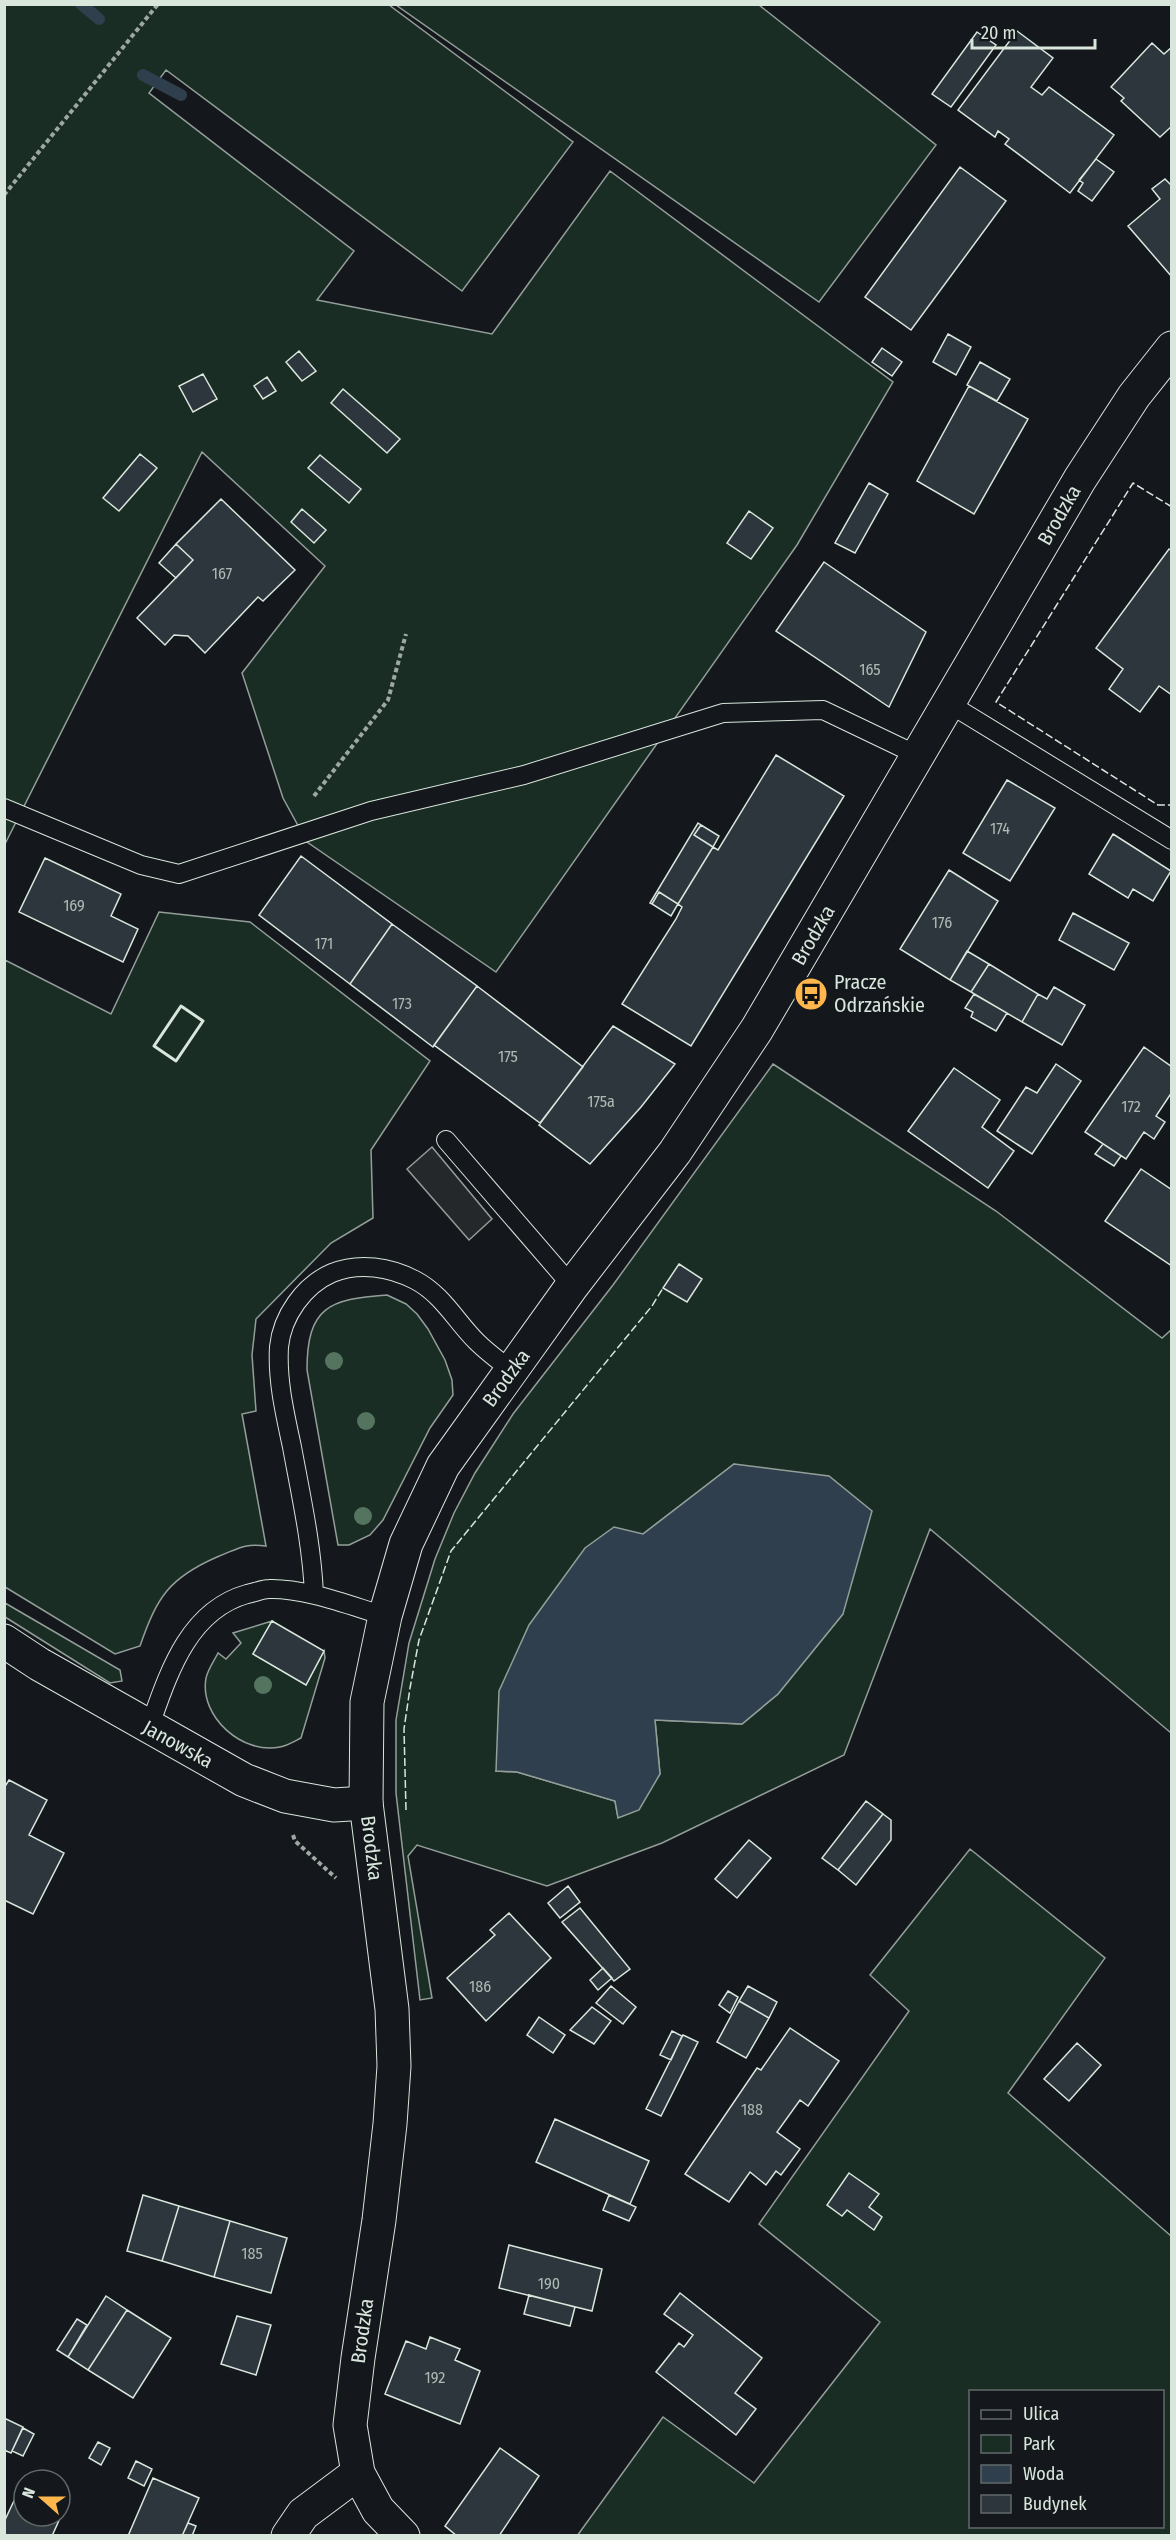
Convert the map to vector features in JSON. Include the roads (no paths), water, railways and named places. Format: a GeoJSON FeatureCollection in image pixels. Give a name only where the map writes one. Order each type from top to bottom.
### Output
{"type":"FeatureCollection","features":[{"type":"Feature","properties":{"kind":"street","name":"Brodzka"},"geometry":{"type":"LineString","coordinates":[[403,2535],[378,2510],[358,2473],[350,2425],[379,2220],[394,2066],[392,2009],[366,1803],[367,1702],[385,1616],[406,1544],[443,1466],[572,1286],[675,1152],[756,1029],[1080,478],[1134,396],[1172,348]]}},
{"type":"Feature","properties":{"kind":"street","name":"Janowska"},"geometry":{"type":"LineString","coordinates":[[4,1641],[149,1728],[244,1780],[285,1796],[334,1805],[366,1803]]}},
{"type":"Feature","properties":{"kind":"street"},"geometry":{"type":"LineString","coordinates":[[288,2535],[303,2514],[358,2473]]}},
{"type":"Feature","properties":{"kind":"lane"},"geometry":{"type":"LineString","coordinates":[[948,704],[1172,840]]}},
{"type":"Feature","properties":{"kind":"lane"},"geometry":{"type":"LineString","coordinates":[[4,808],[141,865],[178,874],[371,811],[524,775],[723,713],[823,710],[917,755]]}},
{"type":"Feature","properties":{"kind":"lane"},"geometry":{"type":"LineString","coordinates":[[446,1140],[572,1286]]}},
{"type":"Feature","properties":{"kind":"lane"},"geometry":{"type":"LineString","coordinates":[[314,1595],[311,1549],[281,1393],[279,1346],[288,1317],[302,1294],[325,1276],[348,1266],[382,1268],[417,1281],[425,1287],[442,1301],[476,1341],[511,1370]]}},
{"type":"Feature","properties":{"kind":"lane"},"geometry":{"type":"LineString","coordinates":[[149,1728],[167,1679],[187,1639],[228,1600],[268,1588],[314,1595],[385,1616]]}},
{"type":"Feature","properties":{"kind":"water"},"geometry":{"type":"Polygon","coordinates":[[[734,1464],[829,1476],[872,1511],[843,1614],[778,1694],[742,1724],[655,1720],[660,1774],[639,1810],[618,1818],[615,1801],[517,1772],[496,1771],[499,1691],[529,1625],[585,1548],[614,1527],[643,1534],[734,1464]]]}},
{"type":"Feature","properties":{"kind":"waterway"},"geometry":{"type":"LineString","coordinates":[[81,4],[99,19]]}},
{"type":"Feature","properties":{"kind":"waterway"},"geometry":{"type":"LineString","coordinates":[[143,75],[181,95]]}},
{"type":"Feature","properties":{"kind":"place","name":"Pracze Odrzańskie"},"geometry":{"type":"Point","coordinates":[811,994]}}]}
